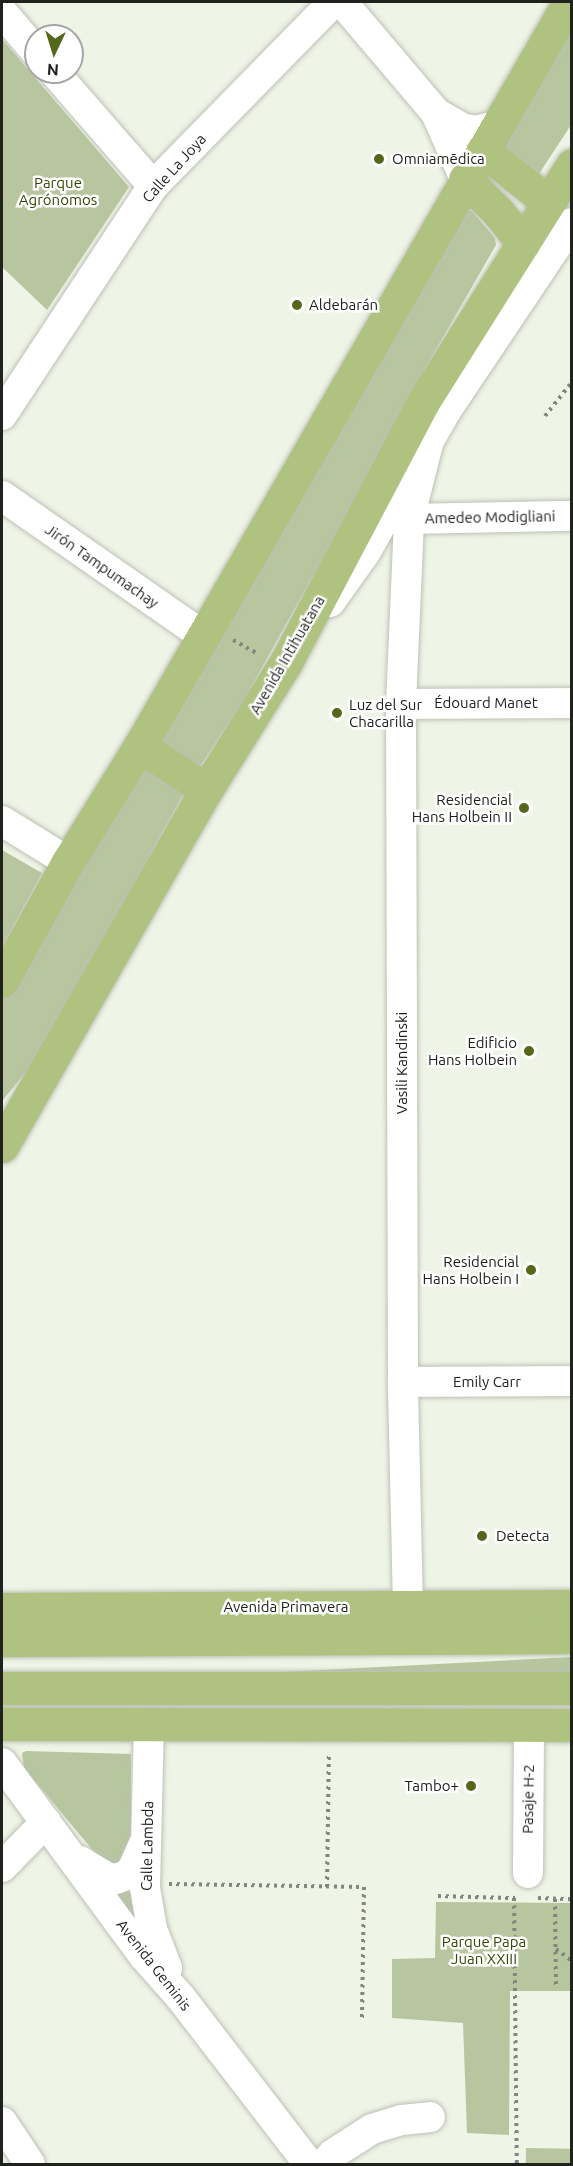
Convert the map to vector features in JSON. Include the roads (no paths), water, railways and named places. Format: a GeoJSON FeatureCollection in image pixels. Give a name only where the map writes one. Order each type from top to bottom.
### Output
{"type":"FeatureCollection","features":[{"type":"Feature","properties":{"kind":"main road"},"geometry":{"type":"LineString","coordinates":[[2,981],[68,862],[140,746],[204,630],[569,2]]}},
{"type":"Feature","properties":{"kind":"main road"},"geometry":{"type":"LineString","coordinates":[[490,138],[560,212]]}},
{"type":"Feature","properties":{"kind":"main road","name":"Avenida Intihuatana"},"geometry":{"type":"LineString","coordinates":[[2,1145],[206,790],[284,665],[423,402],[523,243],[560,212],[572,165]]}},
{"type":"Feature","properties":{"kind":"main road"},"geometry":{"type":"LineString","coordinates":[[465,179],[523,243]]}},
{"type":"Feature","properties":{"kind":"main road"},"geometry":{"type":"LineString","coordinates":[[140,746],[206,790]]}},
{"type":"Feature","properties":{"kind":"main road","name":"Avenida Primavera"},"geometry":{"type":"LineString","coordinates":[[2,1609],[572,1606]]}},
{"type":"Feature","properties":{"kind":"main road","name":"Avenida Primavera"},"geometry":{"type":"LineString","coordinates":[[2,1640],[572,1638]]}},
{"type":"Feature","properties":{"kind":"main road"},"geometry":{"type":"LineString","coordinates":[[2,1688],[572,1688]]}},
{"type":"Feature","properties":{"kind":"main road"},"geometry":{"type":"LineString","coordinates":[[2,1724],[572,1725]]}},
{"type":"Feature","properties":{"kind":"street","name":"Calle La Joya"},"geometry":{"type":"LineString","coordinates":[[2,416],[153,186],[333,2]]}},
{"type":"Feature","properties":{"kind":"street"},"geometry":{"type":"LineString","coordinates":[[342,2],[436,113],[465,179]]}},
{"type":"Feature","properties":{"kind":"street"},"geometry":{"type":"LineString","coordinates":[[2,12],[24,38]]}},
{"type":"Feature","properties":{"kind":"street"},"geometry":{"type":"LineString","coordinates":[[64,84],[153,186]]}},
{"type":"Feature","properties":{"kind":"street"},"geometry":{"type":"LineString","coordinates":[[436,113],[468,130],[490,138]]}},
{"type":"Feature","properties":{"kind":"street"},"geometry":{"type":"LineString","coordinates":[[284,665],[365,553],[560,212]]}},
{"type":"Feature","properties":{"kind":"street","name":"Vasili Kandinski"},"geometry":{"type":"LineString","coordinates":[[408,1606],[403,1382],[401,704],[409,519],[429,440]]}},
{"type":"Feature","properties":{"kind":"street"},"geometry":{"type":"LineString","coordinates":[[421,473],[444,505],[461,517]]}},
{"type":"Feature","properties":{"kind":"street","name":"Jirón Tampumachay"},"geometry":{"type":"LineString","coordinates":[[2,496],[204,630]]}},
{"type":"Feature","properties":{"kind":"street","name":"Amedeo Modigliani"},"geometry":{"type":"LineString","coordinates":[[409,519],[572,516]]}},
{"type":"Feature","properties":{"kind":"street"},"geometry":{"type":"LineString","coordinates":[[365,553],[409,519]]}},
{"type":"Feature","properties":{"kind":"street"},"geometry":{"type":"LineString","coordinates":[[365,553],[381,550],[396,555],[406,577]]}},
{"type":"Feature","properties":{"kind":"street","name":"Édouard Manet"},"geometry":{"type":"LineString","coordinates":[[401,704],[572,703]]}},
{"type":"Feature","properties":{"kind":"street"},"geometry":{"type":"LineString","coordinates":[[2,821],[68,862]]}},
{"type":"Feature","properties":{"kind":"street","name":"Emily Carr"},"geometry":{"type":"LineString","coordinates":[[403,1382],[572,1381]]}},
{"type":"Feature","properties":{"kind":"street","name":"Calle Lambda"},"geometry":{"type":"LineString","coordinates":[[149,1724],[145,1888],[152,1929],[181,1998]]}},
{"type":"Feature","properties":{"kind":"street","name":"Pasaje H-2"},"geometry":{"type":"LineString","coordinates":[[525,1892],[529,1725]]}},
{"type":"Feature","properties":{"kind":"street","name":"Avenida Geminis"},"geometry":{"type":"LineString","coordinates":[[2,1764],[71,1854],[144,1956],[181,1998],[309,2164]]}},
{"type":"Feature","properties":{"kind":"street"},"geometry":{"type":"LineString","coordinates":[[2,1867],[46,1822]]}},
{"type":"Feature","properties":{"kind":"street"},"geometry":{"type":"LineString","coordinates":[[71,1854],[99,1874],[116,1879],[127,1875],[134,1868],[146,1837]]}},
{"type":"Feature","properties":{"kind":"street"},"geometry":{"type":"LineString","coordinates":[[324,2164],[333,2154],[372,2129],[402,2120],[430,2117]]}},
{"type":"Feature","properties":{"kind":"street"},"geometry":{"type":"LineString","coordinates":[[2,2122],[30,2164]]}},
{"type":"Feature","properties":{"kind":"place","name":"Omniamēdica"},"geometry":{"type":"Point","coordinates":[379,159]}},
{"type":"Feature","properties":{"kind":"place","name":"Aldebarán"},"geometry":{"type":"Point","coordinates":[297,305]}},
{"type":"Feature","properties":{"kind":"place","name":"Luz del Sur Chacarilla"},"geometry":{"type":"Point","coordinates":[337,713]}},
{"type":"Feature","properties":{"kind":"place","name":"Residencial Hans Holbein II"},"geometry":{"type":"Point","coordinates":[524,808]}},
{"type":"Feature","properties":{"kind":"place","name":"Edificio Hans Holbein"},"geometry":{"type":"Point","coordinates":[529,1051]}},
{"type":"Feature","properties":{"kind":"place","name":"Residencial Hans Holbein I"},"geometry":{"type":"Point","coordinates":[531,1270]}},
{"type":"Feature","properties":{"kind":"place","name":"Detecta"},"geometry":{"type":"Point","coordinates":[482,1536]}},
{"type":"Feature","properties":{"kind":"place","name":"Tambo+"},"geometry":{"type":"Point","coordinates":[471,1786]}},
{"type":"Feature","properties":{"kind":"park label","name":"Parque Agrónomos"},"geometry":{"type":"Point","coordinates":[58,190]}},
{"type":"Feature","properties":{"kind":"park label","name":"Parque Papa Juan XXIII"},"geometry":{"type":"Point","coordinates":[484,1950]}}]}
